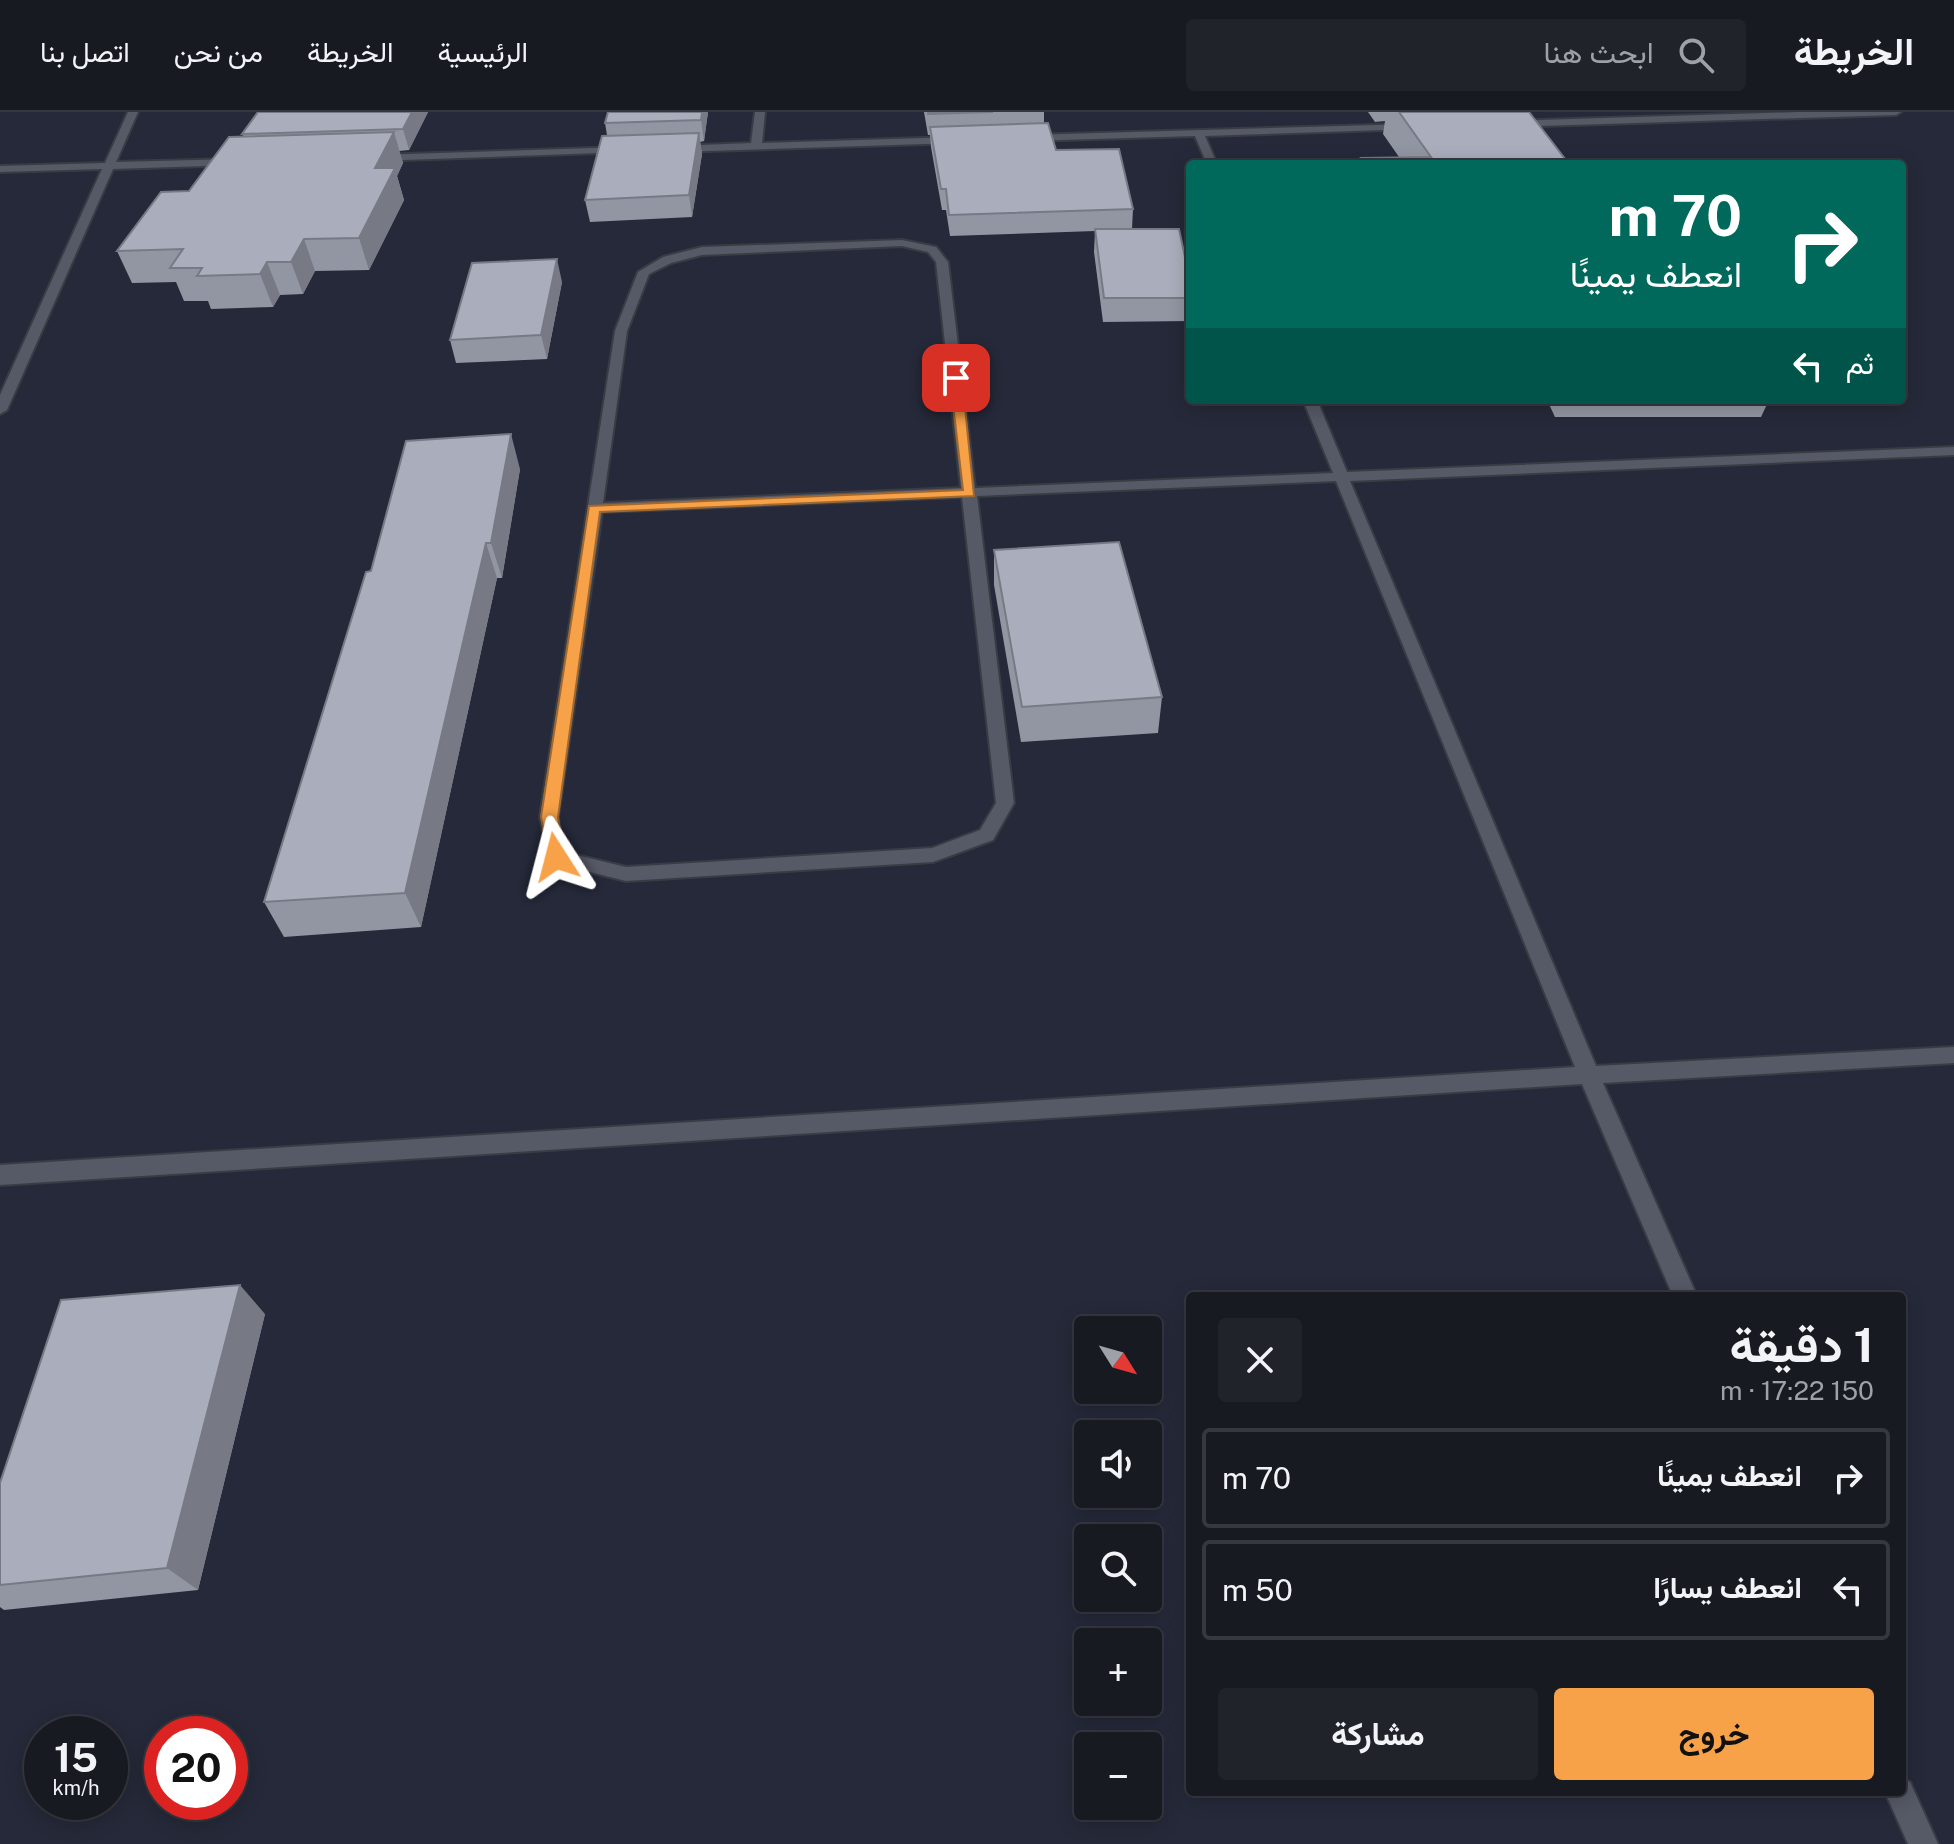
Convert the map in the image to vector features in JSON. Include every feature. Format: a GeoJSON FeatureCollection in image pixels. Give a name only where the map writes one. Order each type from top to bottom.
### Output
{"type":"FeatureCollection","features":[{"type":"Feature","properties":{"kind":"lane"},"geometry":{"type":"LineString","coordinates":[[0,410],[133,112]]}},
{"type":"Feature","properties":{"kind":"lane"},"geometry":{"type":"LineString","coordinates":[[756,146],[760,112]]}},
{"type":"Feature","properties":{"kind":"lane"},"geometry":{"type":"LineString","coordinates":[[1500,124],[1896,112]]}},
{"type":"Feature","properties":{"kind":"lane"},"geometry":{"type":"LineString","coordinates":[[1009,139],[1199,133],[1228,127],[1421,126]]}},
{"type":"Feature","properties":{"kind":"lane"},"geometry":{"type":"LineString","coordinates":[[1199,133],[1210,160]]}},
{"type":"Feature","properties":{"kind":"lane"},"geometry":{"type":"LineString","coordinates":[[661,149],[962,140]]}},
{"type":"Feature","properties":{"kind":"lane"},"geometry":{"type":"LineString","coordinates":[[361,158],[630,150]]}},
{"type":"Feature","properties":{"kind":"lane"},"geometry":{"type":"LineString","coordinates":[[0,169],[251,161]]}},
{"type":"Feature","properties":{"kind":"lane"},"geometry":{"type":"LineString","coordinates":[[902,243],[932,249],[942,262],[970,494],[1005,803],[987,835],[933,855],[626,874],[556,857],[549,817],[593,508],[621,331],[644,272],[667,260],[702,251],[902,243]]}},
{"type":"Feature","properties":{"kind":"lane"},"geometry":{"type":"LineString","coordinates":[[1312,404],[1589,1075],[1683,1292]]}},
{"type":"Feature","properties":{"kind":"lane"},"geometry":{"type":"LineString","coordinates":[[593,508],[1954,451]]}},
{"type":"Feature","properties":{"kind":"lane"},"geometry":{"type":"LineString","coordinates":[[0,1175],[1589,1075],[1954,1055]]}},
{"type":"Feature","properties":{"kind":"lane"},"geometry":{"type":"LineString","coordinates":[[1902,1796],[1923,1844]]}},
{"type":"Feature","properties":{"kind":"shaded area"},"geometry":{"type":"Polygon","coordinates":[[[0,112],[1954,112],[1954,1844],[0,1844],[0,112]]]}},
{"type":"Feature","properties":{"kind":"building"},"geometry":{"type":"Polygon","coordinates":[[[258,112],[412,112],[403,129],[242,134],[258,112]]]}},
{"type":"Feature","properties":{"kind":"building"},"geometry":{"type":"Polygon","coordinates":[[[608,112],[702,112],[701,120],[605,123],[608,112]]]}},
{"type":"Feature","properties":{"kind":"building"},"geometry":{"type":"Polygon","coordinates":[[[928,112],[993,112],[928,114],[928,112]]]}},
{"type":"Feature","properties":{"kind":"building"},"geometry":{"type":"Polygon","coordinates":[[[1399,112],[1529,112],[1566,160],[1361,158],[1431,157],[1399,112]]]}},
{"type":"Feature","properties":{"kind":"building"},"geometry":{"type":"Polygon","coordinates":[[[1048,123],[1056,150],[1119,149],[1133,209],[949,215],[946,189],[941,189],[930,127],[1048,123]]]}},
{"type":"Feature","properties":{"kind":"building"},"geometry":{"type":"Polygon","coordinates":[[[394,132],[375,168],[395,168],[359,238],[304,239],[291,262],[267,262],[260,274],[197,276],[202,268],[170,268],[183,249],[117,251],[161,192],[189,191],[229,137],[394,132]]]}},
{"type":"Feature","properties":{"kind":"building"},"geometry":{"type":"Polygon","coordinates":[[[699,133],[689,195],[585,200],[602,136],[699,133]]]}},
{"type":"Feature","properties":{"kind":"building"},"geometry":{"type":"Polygon","coordinates":[[[1095,229],[1179,229],[1186,262],[1186,298],[1104,298],[1095,229]]]}},
{"type":"Feature","properties":{"kind":"building"},"geometry":{"type":"Polygon","coordinates":[[[557,259],[541,335],[450,340],[472,263],[557,259]]]}},
{"type":"Feature","properties":{"kind":"building"},"geometry":{"type":"Polygon","coordinates":[[[511,434],[491,543],[486,543],[405,893],[264,902],[366,572],[371,571],[406,441],[511,434]]]}},
{"type":"Feature","properties":{"kind":"building"},"geometry":{"type":"Polygon","coordinates":[[[1119,542],[1162,697],[1022,707],[994,550],[1119,542]]]}},
{"type":"Feature","properties":{"kind":"building"},"geometry":{"type":"Polygon","coordinates":[[[240,1285],[167,1568],[0,1585],[0,1483],[61,1300],[240,1285]]]}},
{"type":"Feature","properties":{"kind":"route"},"geometry":{"type":"LineString","coordinates":[[556,857],[549,817],[593,508],[970,494],[956,378]]}}]}
